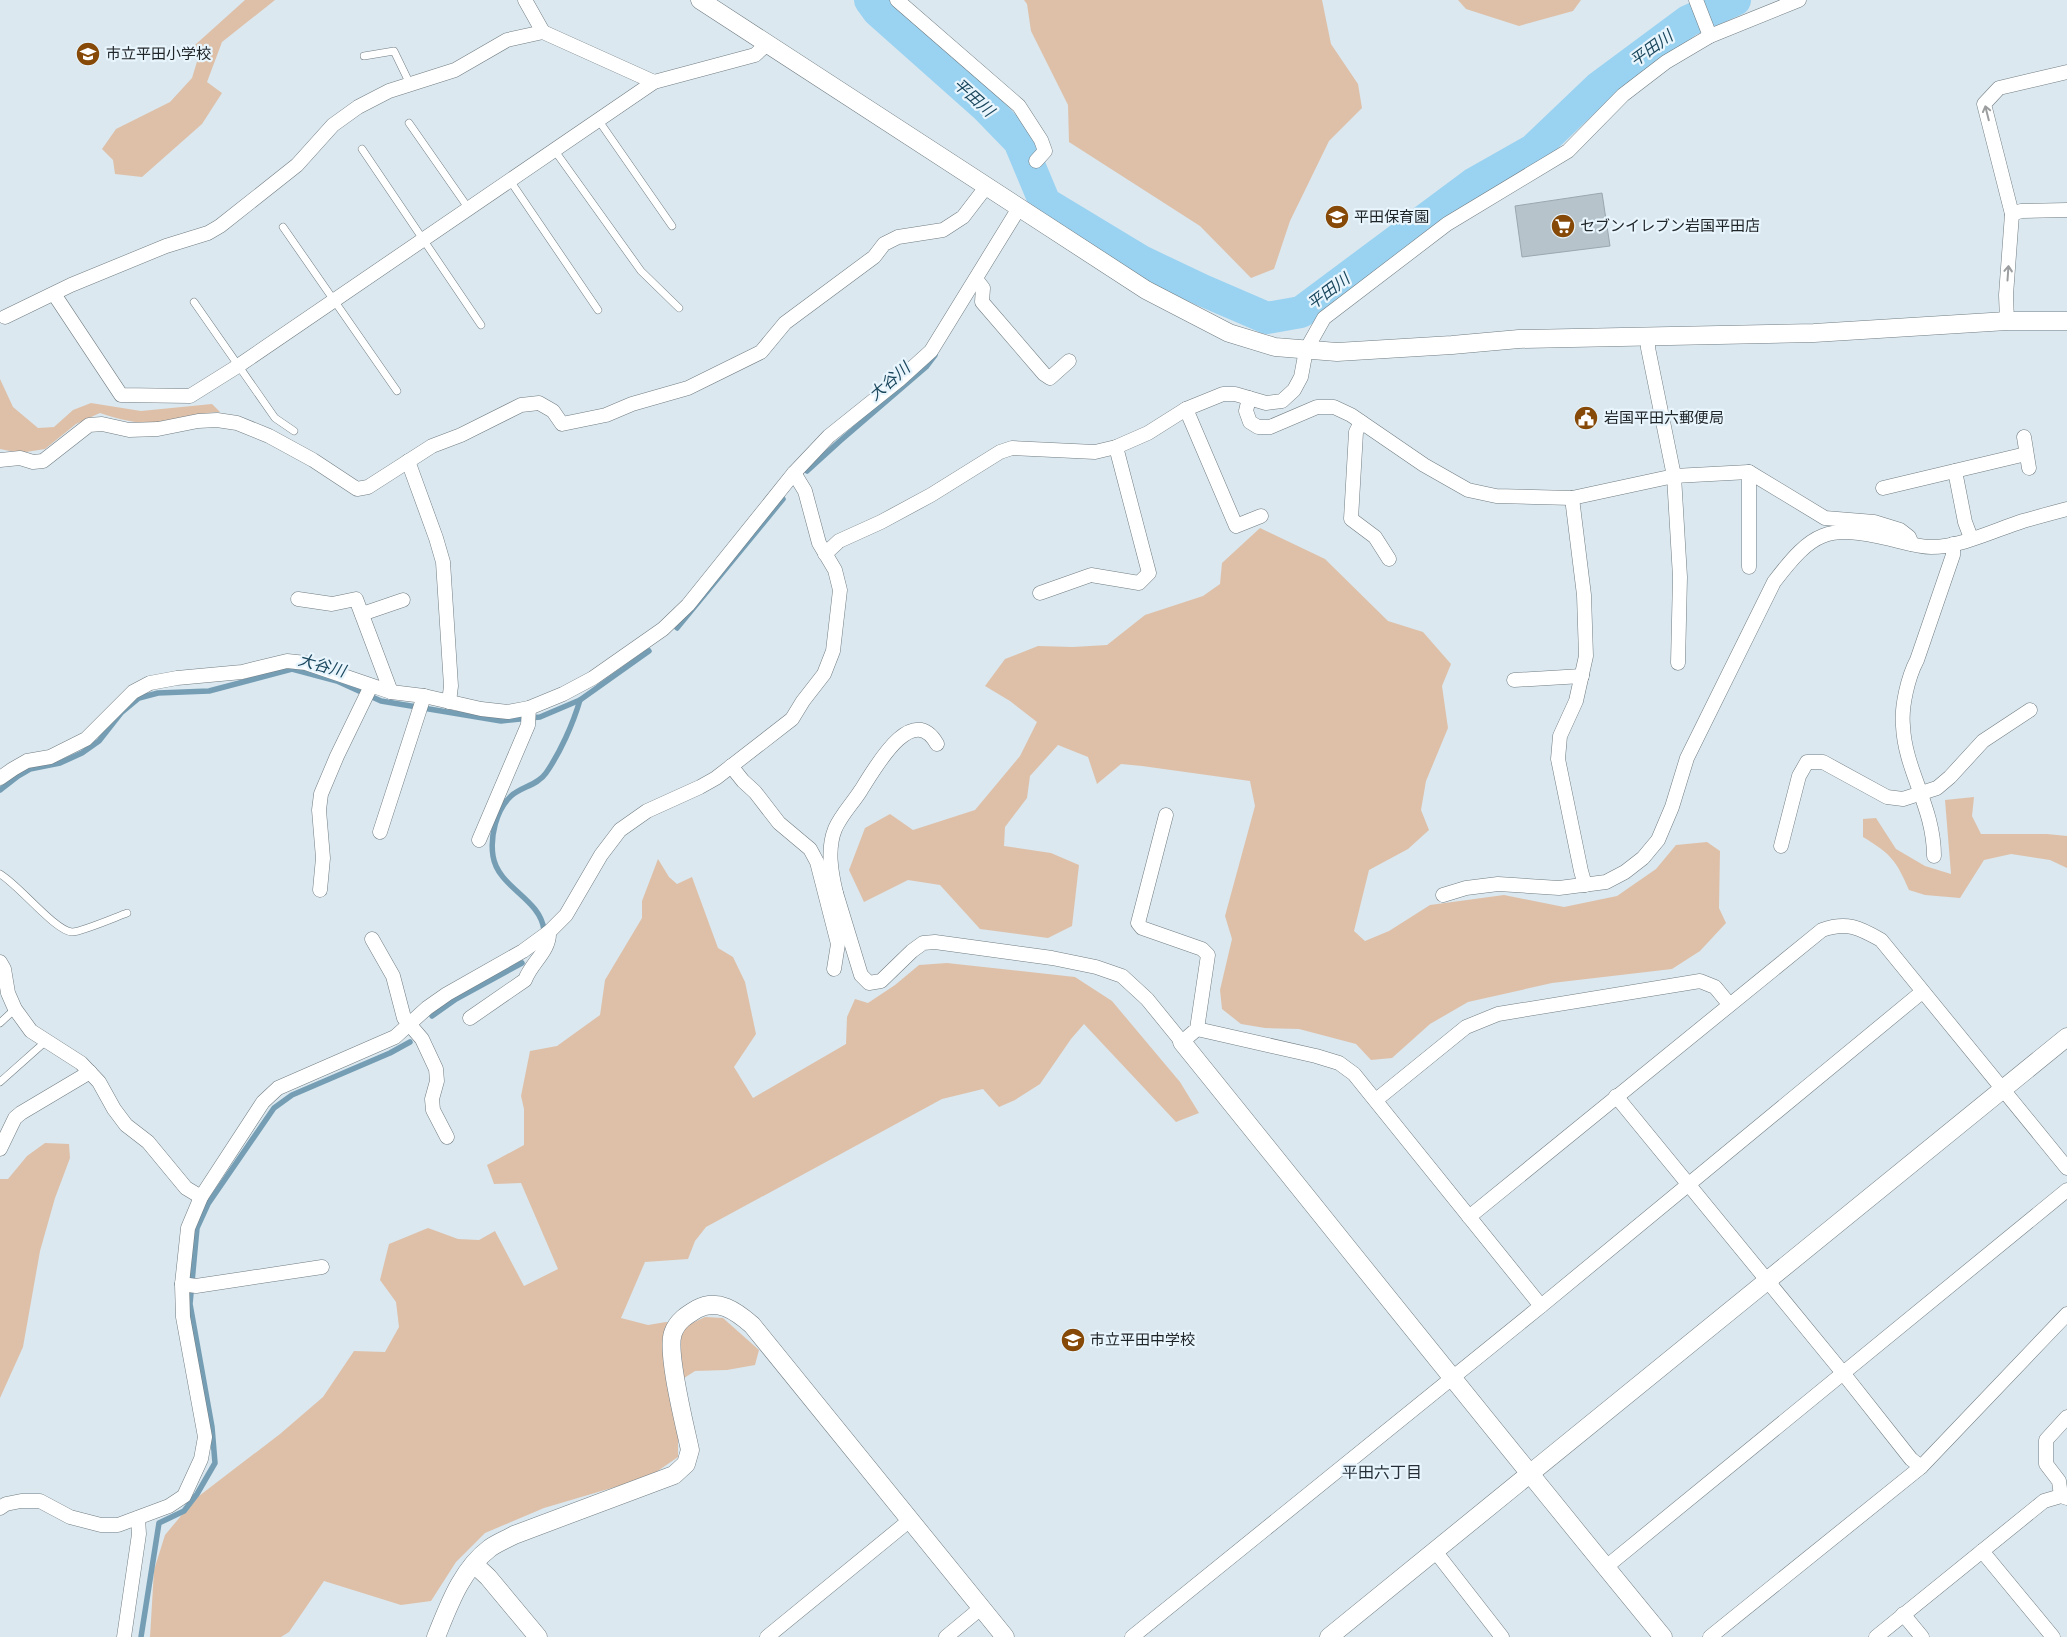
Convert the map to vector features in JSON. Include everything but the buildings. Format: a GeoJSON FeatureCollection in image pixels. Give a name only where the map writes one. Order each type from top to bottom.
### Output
{"type":"FeatureCollection","features":[{"type":"Feature","properties":{"kind":"street"},"geometry":{"type":"LineString","coordinates":[[525,0],[543,32],[654,82]]}},
{"type":"Feature","properties":{"kind":"street"},"geometry":{"type":"LineString","coordinates":[[700,0],[1146,290],[1229,333],[1274,347],[1337,352],[1519,339],[1648,338],[1814,333],[2007,321],[2067,321]]}},
{"type":"Feature","properties":{"kind":"street"},"geometry":{"type":"LineString","coordinates":[[898,0],[1019,106],[1041,140],[1045,151],[1036,161]]}},
{"type":"Feature","properties":{"kind":"street"},"geometry":{"type":"LineString","coordinates":[[825,554],[839,541],[881,522],[931,495],[1000,452],[1012,448],[1095,452],[1116,447],[1148,433],[1186,409],[1223,394],[1235,394],[1266,402],[1282,402],[1294,390],[1302,377],[1306,350],[1324,318],[1447,224],[1568,151],[1623,95],[1707,30],[1799,0]]}},
{"type":"Feature","properties":{"kind":"street"},"geometry":{"type":"LineString","coordinates":[[1696,2],[1707,30]]}},
{"type":"Feature","properties":{"kind":"street"},"geometry":{"type":"LineString","coordinates":[[5,317],[71,285],[157,249],[208,233],[220,226],[297,164],[333,125],[358,107],[389,91],[455,70],[507,40],[543,32]]}},
{"type":"Feature","properties":{"kind":"street"},"geometry":{"type":"LineString","coordinates":[[54,294],[121,395],[190,396],[238,366],[511,182],[654,82],[755,55],[767,44]]}},
{"type":"Feature","properties":{"kind":"street"},"geometry":{"type":"LineString","coordinates":[[2007,321],[2006,295],[2012,214],[1984,104],[1999,88],[2067,72]]}},
{"type":"Feature","properties":{"kind":"street"},"geometry":{"type":"LineString","coordinates":[[0,460],[20,458],[33,462],[43,461],[89,425],[102,424],[129,430],[217,420],[237,423],[269,436],[313,460],[357,489],[368,487],[432,446],[461,435],[521,405],[539,403],[553,411],[562,424],[606,416],[632,404],[688,388],[761,352],[785,322],[874,257],[884,244],[898,237],[943,230],[963,217],[986,187]]}},
{"type":"Feature","properties":{"kind":"street"},"geometry":{"type":"LineString","coordinates":[[479,840],[529,715],[592,678],[663,628],[688,606],[794,473],[829,436],[899,380],[931,351],[1019,208]]}},
{"type":"Feature","properties":{"kind":"street"},"geometry":{"type":"LineString","coordinates":[[2012,214],[2021,211],[2067,210]]}},
{"type":"Feature","properties":{"kind":"street"},"geometry":{"type":"LineString","coordinates":[[976,279],[983,288],[982,302],[1044,374],[1050,378],[1069,362]]}},
{"type":"Feature","properties":{"kind":"street"},"geometry":{"type":"LineString","coordinates":[[1648,338],[1648,348],[1674,476],[1680,577],[1678,662]]}},
{"type":"Feature","properties":{"kind":"street"},"geometry":{"type":"LineString","coordinates":[[1249,398],[1246,411],[1250,422],[1258,427],[1270,427],[1317,407],[1334,407],[1361,422],[1424,465],[1468,490],[1496,496],[1572,498],[1674,476],[1749,472],[1825,518],[1874,522],[1900,530],[1909,537],[1912,544]]}},
{"type":"Feature","properties":{"kind":"street"},"geometry":{"type":"LineString","coordinates":[[1186,409],[1236,526],[1261,516]]}},
{"type":"Feature","properties":{"kind":"street"},"geometry":{"type":"LineString","coordinates":[[1361,422],[1356,432],[1351,519],[1375,537],[1389,559]]}},
{"type":"Feature","properties":{"kind":"street"},"geometry":{"type":"LineString","coordinates":[[2024,437],[2029,468]]}},
{"type":"Feature","properties":{"kind":"street"},"geometry":{"type":"LineString","coordinates":[[1040,593],[1091,575],[1140,583],[1149,573],[1116,447]]}},
{"type":"Feature","properties":{"kind":"street"},"geometry":{"type":"LineString","coordinates":[[1883,488],[2026,454]]}},
{"type":"Feature","properties":{"kind":"street"},"geometry":{"type":"LineString","coordinates":[[408,462],[443,562],[451,686],[449,702]]}},
{"type":"Feature","properties":{"kind":"street"},"geometry":{"type":"LineString","coordinates":[[1955,471],[1965,522],[1971,538]]}},
{"type":"Feature","properties":{"kind":"street"},"geometry":{"type":"LineString","coordinates":[[1749,472],[1749,567]]}},
{"type":"Feature","properties":{"kind":"street"},"geometry":{"type":"LineString","coordinates":[[0,1508],[6,1504],[21,1501],[40,1501],[70,1517],[101,1525],[118,1525],[169,1506],[184,1496],[201,1459],[205,1437],[183,1317],[182,1284],[188,1228],[201,1197],[262,1102],[278,1088],[395,1037],[427,1008],[447,994],[523,951],[549,932],[566,915],[600,855],[620,830],[647,812],[700,787],[731,766],[792,719],[824,674],[833,651],[840,590],[835,570],[818,543],[805,491],[794,473]]}},
{"type":"Feature","properties":{"kind":"street"},"geometry":{"type":"LineString","coordinates":[[1572,498],[1584,595],[1586,656],[1576,701],[1560,736],[1558,759],[1585,885]]}},
{"type":"Feature","properties":{"kind":"street"},"geometry":{"type":"LineString","coordinates":[[1443,896],[1466,888],[1498,884],[1559,888],[1606,882],[1625,872],[1643,858],[1658,840],[1672,807],[1687,758],[1774,582],[1794,556],[1817,536],[1839,531],[1868,533],[1931,547],[1953,544],[2067,509]]}},
{"type":"Feature","properties":{"kind":"street"},"geometry":{"type":"LineString","coordinates":[[1934,856],[1934,838],[1922,794],[1907,751],[1902,726],[1909,676],[1917,660],[1953,555],[1953,544]]}},
{"type":"Feature","properties":{"kind":"street"},"geometry":{"type":"LineString","coordinates":[[298,599],[332,604],[356,599],[391,692]]}},
{"type":"Feature","properties":{"kind":"street"},"geometry":{"type":"LineString","coordinates":[[362,614],[403,600]]}},
{"type":"Feature","properties":{"kind":"street"},"geometry":{"type":"LineString","coordinates":[[0,778],[27,761],[50,757],[86,740],[133,692],[150,683],[177,678],[242,672],[287,661],[306,663],[367,693],[391,692],[422,704],[449,702],[481,709],[529,715]]}},
{"type":"Feature","properties":{"kind":"street"},"geometry":{"type":"LineString","coordinates":[[1514,680],[1582,676]]}},
{"type":"Feature","properties":{"kind":"street"},"geometry":{"type":"LineString","coordinates":[[320,890],[323,858],[319,810],[321,794],[367,693]]}},
{"type":"Feature","properties":{"kind":"street"},"geometry":{"type":"LineString","coordinates":[[380,832],[422,704]]}},
{"type":"Feature","properties":{"kind":"street"},"geometry":{"type":"LineString","coordinates":[[1781,846],[1798,776],[1807,762],[1822,762],[1887,797],[1903,799],[1937,788],[1950,777],[1983,741],[2030,710]]}},
{"type":"Feature","properties":{"kind":"street"},"geometry":{"type":"LineString","coordinates":[[834,969],[838,944],[832,895],[830,851],[835,829],[887,752],[899,738],[912,730],[921,730],[931,734],[937,744]]}},
{"type":"Feature","properties":{"kind":"street"},"geometry":{"type":"LineString","coordinates":[[731,766],[755,792],[779,823],[810,849],[818,862],[832,895],[861,975],[869,983],[881,982],[912,951],[923,943],[935,942],[1052,958],[1096,967],[1122,976],[1147,999],[1453,1376],[1529,1474],[1663,1637]]}},
{"type":"Feature","properties":{"kind":"street"},"geometry":{"type":"LineString","coordinates":[[1166,815],[1138,923],[1142,928],[1202,949],[1208,955],[1197,1029],[1182,1042]]}},
{"type":"Feature","properties":{"kind":"street"},"geometry":{"type":"LineString","coordinates":[[1469,1217],[1729,1004],[1822,930],[1836,924],[1860,928],[1881,940],[2067,1168]]}},
{"type":"Feature","properties":{"kind":"street"},"geometry":{"type":"LineString","coordinates":[[470,1018],[525,980],[529,970],[550,940],[549,932]]}},
{"type":"Feature","properties":{"kind":"street"},"geometry":{"type":"LineString","coordinates":[[372,939],[393,976],[404,1018],[422,1039],[436,1069],[437,1081],[432,1099],[434,1110],[447,1137]]}},
{"type":"Feature","properties":{"kind":"street"},"geometry":{"type":"LineString","coordinates":[[1,967],[8,993],[15,1009],[31,1031],[45,1042],[81,1063],[99,1082],[114,1109],[126,1125],[148,1142],[186,1188],[201,1197]]}},
{"type":"Feature","properties":{"kind":"street"},"geometry":{"type":"LineString","coordinates":[[1376,1100],[1466,1026],[1498,1014],[1700,981],[1715,987],[1729,1004]]}},
{"type":"Feature","properties":{"kind":"street"},"geometry":{"type":"LineString","coordinates":[[1132,1637],[1541,1306],[1922,992]]}},
{"type":"Feature","properties":{"kind":"street"},"geometry":{"type":"LineString","coordinates":[[1197,1029],[1316,1056],[1340,1063],[1354,1074],[1541,1306]]}},
{"type":"Feature","properties":{"kind":"street"},"geometry":{"type":"LineString","coordinates":[[1329,1637],[2067,1037]]}},
{"type":"Feature","properties":{"kind":"street"},"geometry":{"type":"LineString","coordinates":[[0,1149],[15,1118],[90,1072]]}},
{"type":"Feature","properties":{"kind":"street"},"geometry":{"type":"LineString","coordinates":[[1616,1096],[1911,1459],[1921,1467]]}},
{"type":"Feature","properties":{"kind":"street"},"geometry":{"type":"LineString","coordinates":[[1606,1567],[2067,1190]]}},
{"type":"Feature","properties":{"kind":"street"},"geometry":{"type":"LineString","coordinates":[[182,1284],[196,1286],[322,1267]]}},
{"type":"Feature","properties":{"kind":"street"},"geometry":{"type":"LineString","coordinates":[[436,1637],[454,1592],[474,1564],[490,1548],[514,1535],[674,1475],[686,1464],[690,1450],[671,1351],[673,1332],[684,1316],[702,1306],[721,1305],[735,1310],[752,1325],[1005,1637]]}},
{"type":"Feature","properties":{"kind":"street"},"geometry":{"type":"LineString","coordinates":[[1710,1637],[1921,1467],[2067,1314]]}},
{"type":"Feature","properties":{"kind":"street"},"geometry":{"type":"LineString","coordinates":[[1876,1637],[2044,1501],[2064,1497],[2059,1481],[2046,1464],[2046,1440],[2067,1417]]}},
{"type":"Feature","properties":{"kind":"street"},"geometry":{"type":"LineString","coordinates":[[124,1637],[140,1534],[138,1518]]}},
{"type":"Feature","properties":{"kind":"street"},"geometry":{"type":"LineString","coordinates":[[767,1637],[910,1520]]}},
{"type":"Feature","properties":{"kind":"street"},"geometry":{"type":"LineString","coordinates":[[1435,1551],[1502,1637]]}},
{"type":"Feature","properties":{"kind":"street"},"geometry":{"type":"LineString","coordinates":[[1982,1551],[2053,1637]]}},
{"type":"Feature","properties":{"kind":"street"},"geometry":{"type":"LineString","coordinates":[[474,1564],[488,1577],[538,1637]]}},
{"type":"Feature","properties":{"kind":"street"},"geometry":{"type":"LineString","coordinates":[[946,1637],[981,1608]]}},
{"type":"Feature","properties":{"kind":"street"},"geometry":{"type":"LineString","coordinates":[[1903,1614],[1922,1637]]}},
{"type":"Feature","properties":{"kind":"lane"},"geometry":{"type":"LineString","coordinates":[[364,56],[394,51],[410,84]]}},
{"type":"Feature","properties":{"kind":"lane"},"geometry":{"type":"LineString","coordinates":[[599,121],[672,226]]}},
{"type":"Feature","properties":{"kind":"lane"},"geometry":{"type":"LineString","coordinates":[[409,123],[470,209]]}},
{"type":"Feature","properties":{"kind":"lane"},"geometry":{"type":"LineString","coordinates":[[362,149],[481,325]]}},
{"type":"Feature","properties":{"kind":"lane"},"geometry":{"type":"LineString","coordinates":[[555,151],[641,271],[679,308]]}},
{"type":"Feature","properties":{"kind":"lane"},"geometry":{"type":"LineString","coordinates":[[511,182],[598,310]]}},
{"type":"Feature","properties":{"kind":"lane"},"geometry":{"type":"LineString","coordinates":[[283,227],[397,391]]}},
{"type":"Feature","properties":{"kind":"lane"},"geometry":{"type":"LineString","coordinates":[[194,302],[275,418],[294,431]]}},
{"type":"Feature","properties":{"kind":"lane"},"geometry":{"type":"LineString","coordinates":[[0,874],[10,880],[61,928],[73,932],[127,913]]}},
{"type":"Feature","properties":{"kind":"lane"},"geometry":{"type":"LineString","coordinates":[[0,1023],[15,1009]]}},
{"type":"Feature","properties":{"kind":"lane"},"geometry":{"type":"LineString","coordinates":[[0,1082],[45,1042]]}},
{"type":"Feature","properties":{"kind":"shaded area"},"geometry":{"type":"Polygon","coordinates":[[[245,0],[275,0],[222,42],[207,82],[222,93],[202,124],[142,177],[115,174],[113,160],[102,149],[116,129],[170,102],[192,78],[199,55],[195,45],[245,0]]]}},
{"type":"Feature","properties":{"kind":"shaded area"},"geometry":{"type":"Polygon","coordinates":[[[1024,0],[1322,0],[1331,44],[1358,84],[1362,108],[1329,141],[1290,221],[1274,269],[1251,278],[1200,226],[1069,142],[1068,105],[1031,31],[1027,4],[1024,0]]]}},
{"type":"Feature","properties":{"kind":"shaded area"},"geometry":{"type":"Polygon","coordinates":[[[1458,0],[1581,0],[1573,11],[1519,26],[1466,9],[1458,0]]]}},
{"type":"Feature","properties":{"kind":"shaded area"},"geometry":{"type":"Polygon","coordinates":[[[0,379],[13,407],[38,428],[54,427],[73,410],[91,403],[141,411],[212,404],[220,412],[161,423],[140,423],[100,413],[76,424],[45,449],[20,453],[0,449],[0,379]]]}},
{"type":"Feature","properties":{"kind":"shaded area"},"geometry":{"type":"Polygon","coordinates":[[[1260,528],[1325,559],[1388,621],[1423,632],[1451,664],[1442,686],[1448,728],[1426,781],[1421,810],[1429,830],[1408,849],[1369,870],[1354,931],[1365,941],[1389,931],[1430,905],[1504,895],[1564,907],[1617,896],[1656,869],[1676,845],[1707,842],[1720,851],[1719,908],[1726,923],[1700,951],[1672,969],[1552,983],[1468,1002],[1430,1024],[1392,1058],[1371,1060],[1356,1044],[1299,1029],[1265,1028],[1241,1024],[1222,1009],[1220,990],[1232,939],[1225,916],[1255,806],[1250,781],[1121,764],[1097,784],[1088,757],[1058,745],[1030,776],[1027,798],[1005,827],[1004,846],[1051,853],[1079,865],[1072,926],[1048,938],[980,929],[940,885],[908,880],[864,902],[849,870],[865,828],[890,814],[913,830],[975,810],[1020,756],[1037,722],[1010,701],[985,686],[1005,659],[1038,646],[1073,647],[1107,645],[1145,615],[1203,596],[1220,584],[1222,563],[1260,528]]]}},
{"type":"Feature","properties":{"kind":"shaded area"},"geometry":{"type":"Polygon","coordinates":[[[1974,797],[1972,816],[1981,834],[2047,834],[2067,836],[2067,868],[2050,860],[2011,854],[1984,860],[1960,898],[1925,895],[1909,890],[1892,859],[1880,848],[1863,837],[1863,819],[1876,818],[1896,849],[1925,866],[1951,874],[1945,800],[1974,797]]]}},
{"type":"Feature","properties":{"kind":"shaded area"},"geometry":{"type":"Polygon","coordinates":[[[658,859],[669,877],[677,884],[692,877],[718,948],[733,957],[745,982],[756,1034],[734,1067],[753,1098],[846,1044],[847,1017],[855,999],[868,1003],[895,985],[919,965],[947,963],[1075,977],[1112,1001],[1180,1082],[1199,1113],[1176,1122],[1084,1024],[1071,1039],[1040,1084],[1015,1100],[999,1107],[983,1089],[942,1099],[706,1227],[695,1241],[688,1259],[645,1262],[621,1318],[648,1325],[666,1322],[688,1325],[705,1317],[723,1318],[759,1350],[755,1365],[727,1370],[695,1371],[670,1387],[678,1432],[678,1457],[649,1477],[544,1508],[485,1533],[456,1562],[431,1601],[401,1605],[324,1581],[289,1632],[281,1637],[150,1637],[154,1570],[165,1535],[195,1499],[280,1434],[323,1397],[354,1351],[385,1352],[399,1327],[396,1302],[380,1280],[389,1244],[428,1228],[458,1239],[479,1240],[495,1231],[524,1286],[558,1269],[521,1183],[494,1184],[487,1165],[524,1145],[524,1109],[521,1096],[530,1051],[557,1046],[600,1015],[605,980],[642,918],[642,901],[658,859]]]}},
{"type":"Feature","properties":{"kind":"shaded area"},"geometry":{"type":"Polygon","coordinates":[[[45,1143],[69,1144],[70,1158],[55,1198],[40,1251],[23,1347],[0,1398],[0,1179],[8,1179],[27,1156],[45,1143]]]}},
{"type":"Feature","properties":{"kind":"waterway","name":"平田川"},"geometry":{"type":"LineString","coordinates":[[870,0],[878,11],[986,107],[1019,141],[1045,203],[1141,261],[1267,318],[1301,312],[1473,184],[1533,150],[1599,87],[1688,21],[1735,0]]}},
{"type":"Feature","properties":{"kind":"waterway","name":"大谷川"},"geometry":{"type":"LineString","coordinates":[[807,471],[926,367],[935,355]]}},
{"type":"Feature","properties":{"kind":"waterway","name":"大谷川"},"geometry":{"type":"LineString","coordinates":[[677,628],[783,499]]}},
{"type":"Feature","properties":{"kind":"waterway","name":"大谷川"},"geometry":{"type":"LineString","coordinates":[[0,790],[30,769],[60,763],[82,753],[99,741],[121,713],[139,698],[158,693],[209,691],[292,669],[337,681],[381,701],[501,721],[540,717],[580,700],[649,651]]}},
{"type":"Feature","properties":{"kind":"waterway"},"geometry":{"type":"LineString","coordinates":[[544,930],[541,919],[535,909],[510,885],[496,867],[492,849],[493,832],[501,809],[511,796],[539,780],[546,773],[566,738],[580,700]]}},
{"type":"Feature","properties":{"kind":"waterway"},"geometry":{"type":"LineString","coordinates":[[432,1016],[456,999],[522,963]]}},
{"type":"Feature","properties":{"kind":"waterway"},"geometry":{"type":"LineString","coordinates":[[141,1637],[159,1523],[184,1511],[197,1494],[215,1463],[212,1427],[190,1304],[197,1228],[208,1204],[274,1108],[292,1095],[390,1053],[410,1042]]}},
{"type":"Feature","properties":{"kind":"place","name":"市立平田小学校"},"geometry":{"type":"Point","coordinates":[88,54]}},
{"type":"Feature","properties":{"kind":"place","name":"平田保育園"},"geometry":{"type":"Point","coordinates":[1337,217]}},
{"type":"Feature","properties":{"kind":"place","name":"セブンイレブン岩国平田店"},"geometry":{"type":"Point","coordinates":[1563,226]}},
{"type":"Feature","properties":{"kind":"place","name":"岩国平田六郵便局"},"geometry":{"type":"Point","coordinates":[1586,418]}},
{"type":"Feature","properties":{"kind":"place","name":"市立平田中学校"},"geometry":{"type":"Point","coordinates":[1073,1340]}},
{"type":"Feature","properties":{"kind":"district","name":"平田六丁目"},"geometry":{"type":"Point","coordinates":[1382,1472]}}]}
